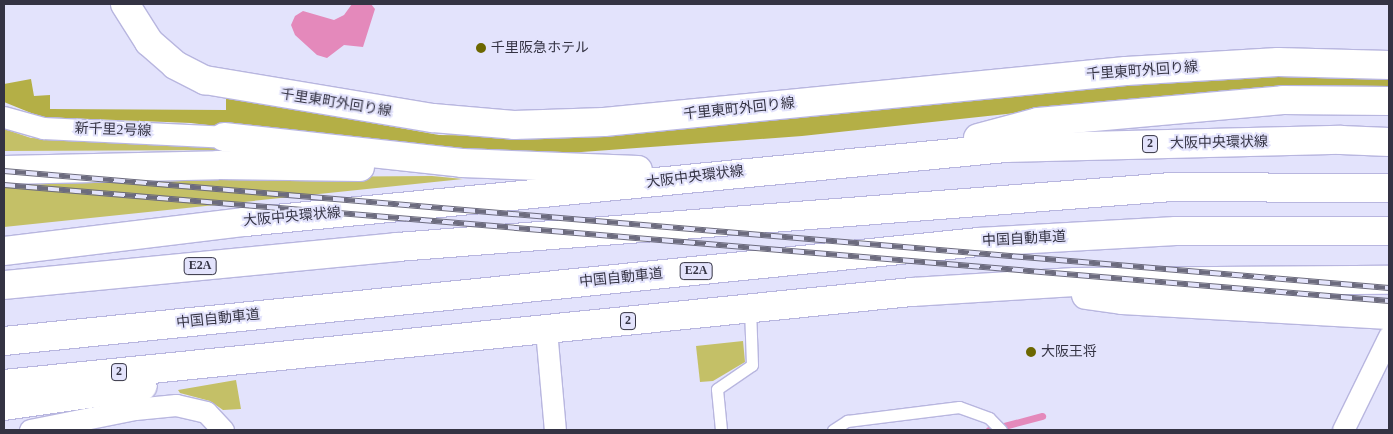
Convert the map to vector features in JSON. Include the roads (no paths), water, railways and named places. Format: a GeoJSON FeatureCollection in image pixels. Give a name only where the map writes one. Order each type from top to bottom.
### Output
{"type":"FeatureCollection","features":[{"type":"Feature","properties":{"kind":"main road","name":"千里東町外回り線"},"geometry":{"type":"LineString","coordinates":[[125,4],[148,42],[175,65],[205,80],[433,118],[514,125],[604,122],[1145,70],[1278,62],[1389,65]]}},
{"type":"Feature","properties":{"kind":"main road"},"geometry":{"type":"LineString","coordinates":[[912,156],[1038,122],[1283,100],[1389,102]]}},
{"type":"Feature","properties":{"kind":"main road"},"geometry":{"type":"LineString","coordinates":[[224,137],[462,163]]}},
{"type":"Feature","properties":{"kind":"main road","name":"大阪中央環状線"},"geometry":{"type":"LineString","coordinates":[[4,251],[245,222],[633,185],[732,172],[1005,148],[1341,140],[1389,142]]}},
{"type":"Feature","properties":{"kind":"main road"},"geometry":{"type":"LineString","coordinates":[[4,170],[462,163],[732,172]]}},
{"type":"Feature","properties":{"kind":"main road","name":"E2A"},"geometry":{"type":"LineString","coordinates":[[4,285],[397,247],[1171,187],[1389,188]]}},
{"type":"Feature","properties":{"kind":"main road","name":"中国自動車道"},"geometry":{"type":"LineString","coordinates":[[4,341],[978,242],[1176,231],[1389,231]]}},
{"type":"Feature","properties":{"kind":"main road","name":"2"},"geometry":{"type":"LineString","coordinates":[[4,384],[750,308],[1022,285],[1075,282],[1389,280]]}},
{"type":"Feature","properties":{"kind":"main road"},"geometry":{"type":"LineString","coordinates":[[1022,285],[1122,300],[1389,315]]}},
{"type":"Feature","properties":{"kind":"main road"},"geometry":{"type":"LineString","coordinates":[[4,406],[131,389],[234,360]]}},
{"type":"Feature","properties":{"kind":"street","name":"新千里2号線"},"geometry":{"type":"LineString","coordinates":[[4,117],[43,128],[224,137]]}},
{"type":"Feature","properties":{"kind":"street"},"geometry":{"type":"LineString","coordinates":[[546,330],[555,430]]}},
{"type":"Feature","properties":{"kind":"street"},"geometry":{"type":"LineString","coordinates":[[1343,430],[1389,336]]}},
{"type":"Feature","properties":{"kind":"street"},"geometry":{"type":"LineString","coordinates":[[30,430],[135,410],[186,405],[206,412],[223,430]]}},
{"type":"Feature","properties":{"kind":"lane"},"geometry":{"type":"LineString","coordinates":[[721,430],[717,389],[752,365],[750,308]]}},
{"type":"Feature","properties":{"kind":"lane"},"geometry":{"type":"LineString","coordinates":[[833,430],[847,422],[958,407],[989,418],[1001,430]]}},
{"type":"Feature","properties":{"kind":"waterway"},"geometry":{"type":"LineString","coordinates":[[989,430],[1042,416]]}},
{"type":"Feature","properties":{"kind":"railway"},"geometry":{"type":"LineString","coordinates":[[4,171],[1389,288]]}},
{"type":"Feature","properties":{"kind":"railway"},"geometry":{"type":"LineString","coordinates":[[4,185],[1389,301]]}},
{"type":"Feature","properties":{"kind":"place","name":"千里阪急ホテル"},"geometry":{"type":"Point","coordinates":[481,48]}},
{"type":"Feature","properties":{"kind":"place","name":"大阪王将"},"geometry":{"type":"Point","coordinates":[1031,352]}}]}
